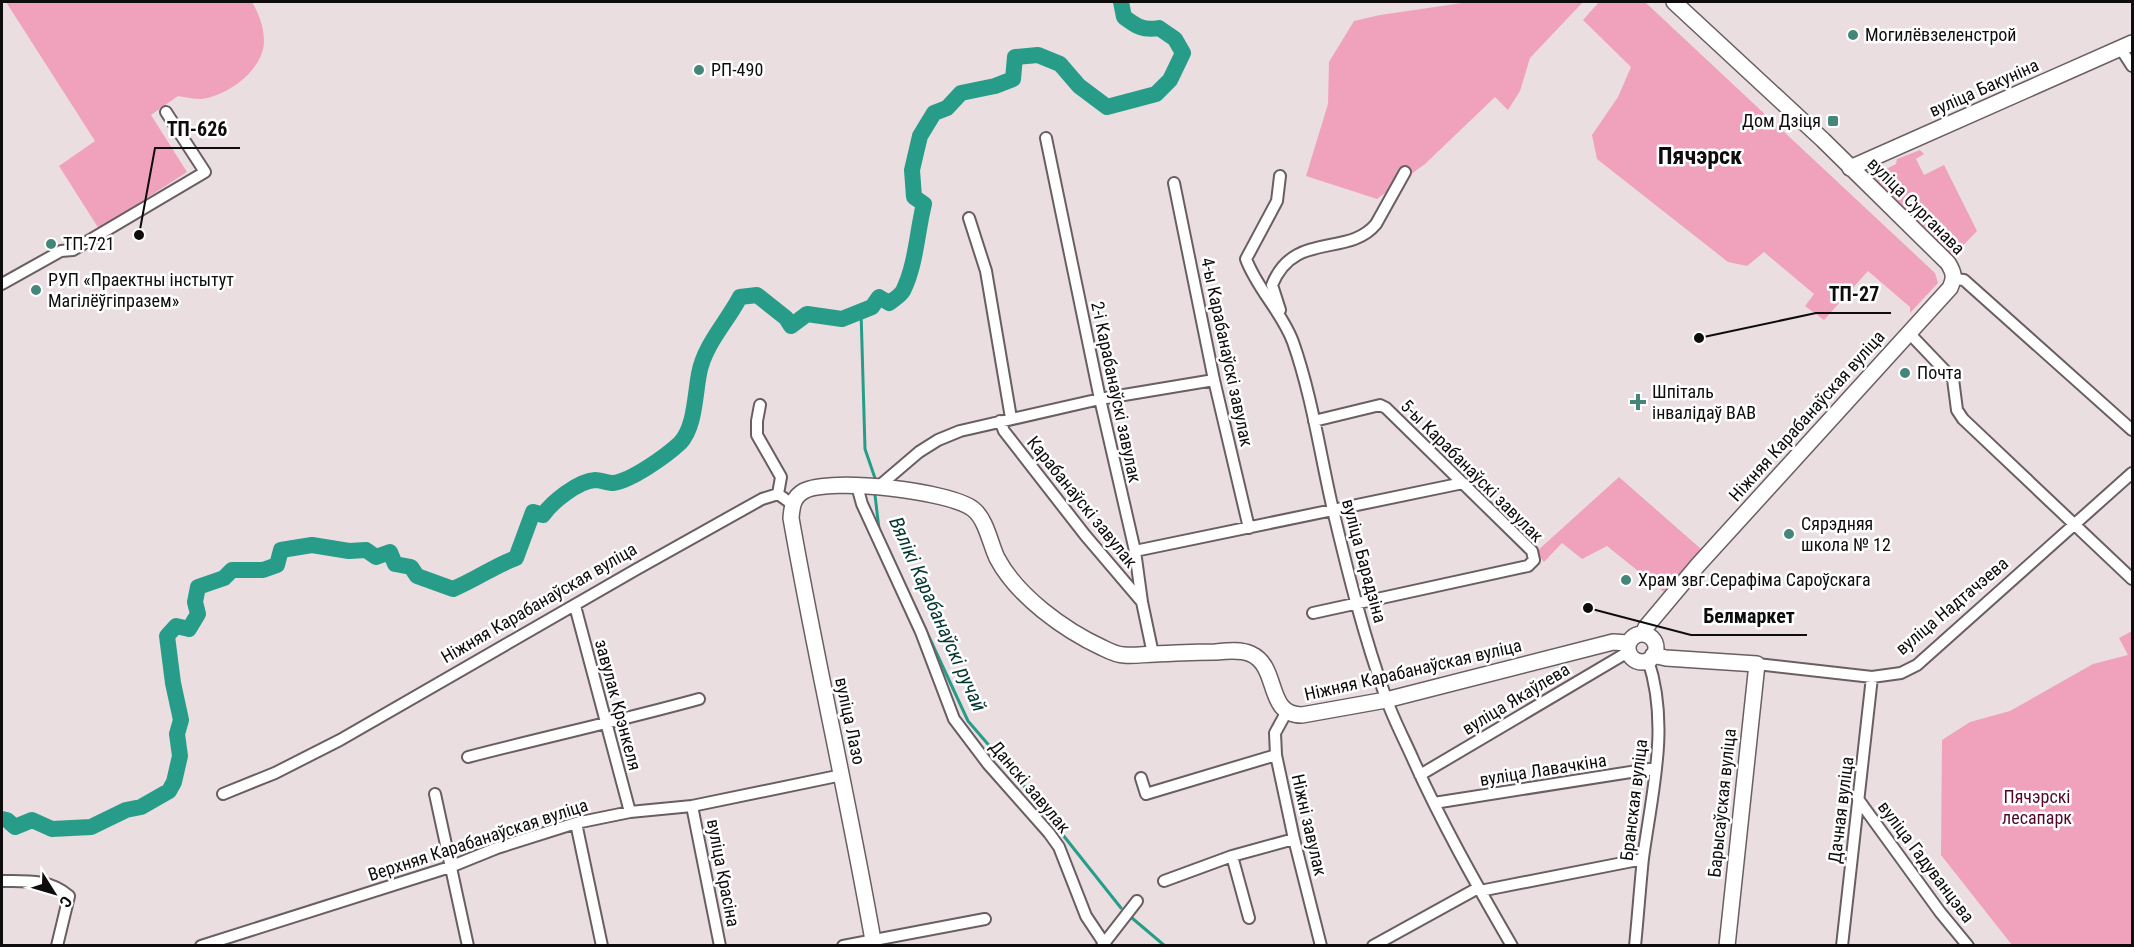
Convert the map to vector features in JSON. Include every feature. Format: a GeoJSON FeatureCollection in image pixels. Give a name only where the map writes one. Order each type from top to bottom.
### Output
{"type":"FeatureCollection","features":[{"type":"Feature","properties":{"kind":"main road","name":"вуліца Сурганава"},"geometry":{"type":"LineString","coordinates":[[1674,2],[1851,168],[1948,263],[1953,271],[1954,279]]}},
{"type":"Feature","properties":{"kind":"main road","name":"вуліца Бакуніна"},"geometry":{"type":"LineString","coordinates":[[1851,168],[2127,46]]}},
{"type":"Feature","properties":{"kind":"main road","name":"Ніжняя Карабанаўская вуліца"},"geometry":{"type":"LineString","coordinates":[[1643,634],[1646,627],[1698,565],[1950,288],[1954,279]]}},
{"type":"Feature","properties":{"kind":"main road","name":"Ніжняя Карабанаўская вуліца"},"geometry":{"type":"LineString","coordinates":[[792,504],[805,490],[825,485],[878,488],[962,502],[976,511],[997,558],[1013,580],[1054,620],[1103,648],[1122,655],[1230,651],[1252,654],[1265,667],[1281,706],[1286,713],[1292,716],[1386,700],[1613,642],[1628,647]]}},
{"type":"Feature","properties":{"kind":"main road","name":"вуліца Лазо"},"geometry":{"type":"LineString","coordinates":[[792,504],[791,518],[810,625],[842,775],[873,943]]}},
{"type":"Feature","properties":{"kind":"main road"},"geometry":{"type":"LineString","coordinates":[[1643,634],[1650,637],[1656,649],[1651,658],[1636,661],[1628,647],[1637,635],[1643,634]]}},
{"type":"Feature","properties":{"kind":"main road","name":"вуліца Надтачэева"},"geometry":{"type":"LineString","coordinates":[[1651,658],[1756,664]]}},
{"type":"Feature","properties":{"kind":"main road","name":"Барысаўская вуліца"},"geometry":{"type":"LineString","coordinates":[[1727,945],[1756,664]]}},
{"type":"Feature","properties":{"kind":"street"},"geometry":{"type":"LineString","coordinates":[[2127,46],[2133,66]]}},
{"type":"Feature","properties":{"kind":"street"},"geometry":{"type":"LineString","coordinates":[[2,284],[61,251],[73,250],[205,172],[166,112]]}},
{"type":"Feature","properties":{"kind":"street","name":"2-і Карабанаўскі завулак"},"geometry":{"type":"LineString","coordinates":[[1046,138],[1100,399],[1135,551],[1152,654]]}},
{"type":"Feature","properties":{"kind":"street"},"geometry":{"type":"LineString","coordinates":[[1285,324],[1272,285],[1282,265],[1296,255],[1318,246],[1346,241],[1370,232],[1405,172]]}},
{"type":"Feature","properties":{"kind":"street","name":"вуліца Барадзіна"},"geometry":{"type":"LineString","coordinates":[[1280,176],[1277,201],[1246,259],[1293,341],[1357,603],[1386,700],[1420,776],[1479,889],[1512,945]]}},
{"type":"Feature","properties":{"kind":"street","name":"4-ы Карабанаўскі завулак"},"geometry":{"type":"LineString","coordinates":[[1174,183],[1214,380],[1249,528]]}},
{"type":"Feature","properties":{"kind":"street"},"geometry":{"type":"LineString","coordinates":[[969,218],[986,271],[1011,418]]}},
{"type":"Feature","properties":{"kind":"street","name":"вуліца Сурганава"},"geometry":{"type":"LineString","coordinates":[[1954,279],[1964,280],[2133,430]]}},
{"type":"Feature","properties":{"kind":"street"},"geometry":{"type":"LineString","coordinates":[[1909,333],[1953,379],[1957,410],[1963,419],[2133,579]]}},
{"type":"Feature","properties":{"kind":"street"},"geometry":{"type":"LineString","coordinates":[[878,488],[896,471],[938,440],[960,431],[1100,399],[1214,380]]}},
{"type":"Feature","properties":{"kind":"street"},"geometry":{"type":"LineString","coordinates":[[760,405],[758,435],[781,477],[778,494],[792,504]]}},
{"type":"Feature","properties":{"kind":"street","name":"5-ы Карабанаўскі завулак"},"geometry":{"type":"LineString","coordinates":[[1314,421],[1380,405],[1386,408],[1533,551],[1534,560],[1528,566],[1357,603]]}},
{"type":"Feature","properties":{"kind":"street","name":"Карабанаўскі завулак"},"geometry":{"type":"LineString","coordinates":[[1000,422],[1004,431],[1085,535],[1142,602]]}},
{"type":"Feature","properties":{"kind":"street","name":"вуліца Надтачэева"},"geometry":{"type":"LineString","coordinates":[[1756,664],[1872,677],[1901,673],[1917,665],[2133,473]]}},
{"type":"Feature","properties":{"kind":"street"},"geometry":{"type":"LineString","coordinates":[[1135,551],[1463,483]]}},
{"type":"Feature","properties":{"kind":"street","name":"Данскі завулак"},"geometry":{"type":"LineString","coordinates":[[857,486],[862,504],[921,632],[954,719],[988,764],[1059,847],[1086,916],[1104,945]]}},
{"type":"Feature","properties":{"kind":"street","name":"Ніжняя Карабанаўская вуліца"},"geometry":{"type":"LineString","coordinates":[[223,794],[275,773],[340,740],[637,569],[762,499],[778,494]]}},
{"type":"Feature","properties":{"kind":"street"},"geometry":{"type":"LineString","coordinates":[[1313,613],[1357,603]]}},
{"type":"Feature","properties":{"kind":"street","name":"завулак Крэнкеля"},"geometry":{"type":"LineString","coordinates":[[575,606],[630,812]]}},
{"type":"Feature","properties":{"kind":"street","name":"вуліца Якаўлева"},"geometry":{"type":"LineString","coordinates":[[1420,776],[1628,647]]}},
{"type":"Feature","properties":{"kind":"street","name":"Бранская вуліца"},"geometry":{"type":"LineString","coordinates":[[1635,945],[1659,732],[1657,692],[1651,658]]}},
{"type":"Feature","properties":{"kind":"street","name":"Дачная вуліца"},"geometry":{"type":"LineString","coordinates":[[1842,945],[1872,677]]}},
{"type":"Feature","properties":{"kind":"street"},"geometry":{"type":"LineString","coordinates":[[468,757],[605,725],[699,699]]}},
{"type":"Feature","properties":{"kind":"street","name":"Ніжні завулак"},"geometry":{"type":"LineString","coordinates":[[1286,713],[1275,733],[1276,755],[1294,839],[1321,945]]}},
{"type":"Feature","properties":{"kind":"street"},"geometry":{"type":"LineString","coordinates":[[1141,778],[1146,794],[1276,755]]}},
{"type":"Feature","properties":{"kind":"street","name":"вуліца Лавачкіна"},"geometry":{"type":"LineString","coordinates":[[1434,803],[1656,768]]}},
{"type":"Feature","properties":{"kind":"street","name":"Верхняя Карабанаўская вуліца"},"geometry":{"type":"LineString","coordinates":[[201,945],[450,867],[497,848],[576,823],[630,812],[692,806],[842,775]]}},
{"type":"Feature","properties":{"kind":"street"},"geometry":{"type":"LineString","coordinates":[[435,794],[468,945]]}},
{"type":"Feature","properties":{"kind":"street","name":"вуліца Гадуванцэва"},"geometry":{"type":"LineString","coordinates":[[1858,799],[1940,912],[1968,945]]}},
{"type":"Feature","properties":{"kind":"street","name":"вуліца Красіна"},"geometry":{"type":"LineString","coordinates":[[692,806],[720,945]]}},
{"type":"Feature","properties":{"kind":"street"},"geometry":{"type":"LineString","coordinates":[[576,823],[602,945]]}},
{"type":"Feature","properties":{"kind":"street"},"geometry":{"type":"LineString","coordinates":[[1164,881],[1232,856],[1294,839]]}},
{"type":"Feature","properties":{"kind":"street"},"geometry":{"type":"LineString","coordinates":[[1232,856],[1249,918]]}},
{"type":"Feature","properties":{"kind":"street"},"geometry":{"type":"LineString","coordinates":[[1373,945],[1479,889],[1643,859]]}},
{"type":"Feature","properties":{"kind":"street"},"geometry":{"type":"LineString","coordinates":[[2,881],[37,880],[60,888],[69,896],[57,945]]}},
{"type":"Feature","properties":{"kind":"street"},"geometry":{"type":"LineString","coordinates":[[1104,945],[1137,901]]}},
{"type":"Feature","properties":{"kind":"street"},"geometry":{"type":"LineString","coordinates":[[843,945],[873,943],[985,919]]}},
{"type":"Feature","properties":{"kind":"green space"},"geometry":{"type":"Polygon","coordinates":[[[6,2],[252,2],[261,21],[264,42],[258,62],[251,72],[233,87],[201,99],[178,96],[151,115],[187,172],[99,229],[59,166],[95,141],[6,2]]]}},
{"type":"Feature","properties":{"kind":"green space"},"geometry":{"type":"Polygon","coordinates":[[[1469,2],[1583,2],[1530,58],[1520,91],[1508,110],[1495,97],[1425,164],[1377,199],[1306,176],[1328,104],[1329,62],[1354,21],[1469,2]]]}},
{"type":"Feature","properties":{"kind":"green space"},"geometry":{"type":"Polygon","coordinates":[[[1599,2],[1645,2],[1935,273],[1938,283],[1910,313],[1910,307],[1868,271],[1824,320],[1805,306],[1814,294],[1764,252],[1747,266],[1728,262],[1597,159],[1592,135],[1618,97],[1631,67],[1583,20],[1599,2]]]}},
{"type":"Feature","properties":{"kind":"green space"},"geometry":{"type":"Polygon","coordinates":[[[1920,150],[1924,154],[1916,159],[1924,175],[1944,165],[1977,231],[1950,259],[1866,183],[1880,172],[1896,164],[1897,159],[1920,150]]]}},
{"type":"Feature","properties":{"kind":"green space"},"geometry":{"type":"Polygon","coordinates":[[[1619,477],[1701,549],[1664,592],[1607,546],[1582,559],[1562,543],[1544,562],[1536,552],[1619,477]]]}},
{"type":"Feature","properties":{"kind":"green space","name":"Пячэрскі лесапарк"},"geometry":{"type":"Polygon","coordinates":[[[2132,631],[2132,945],[2012,945],[1941,855],[1942,740],[1970,722],[2010,711],[2093,664],[2128,655],[2119,638],[2132,631]]]}},
{"type":"Feature","properties":{"kind":"waterway"},"geometry":{"type":"LineString","coordinates":[[2,819],[15,827],[32,820],[52,829],[91,827],[126,810],[141,807],[169,791],[174,782],[180,756],[177,734],[181,720],[173,683],[167,636],[176,626],[189,629],[198,614],[195,602],[198,587],[224,578],[232,570],[263,570],[277,565],[281,550],[312,545],[349,551],[366,550],[376,557],[390,552],[395,564],[411,567],[417,576],[453,589],[516,558],[533,512],[543,515],[566,493],[588,481],[613,483],[629,478],[657,461],[680,443],[692,420],[699,374],[706,353],[740,297],[757,295],[786,318],[791,326],[807,314],[842,319],[872,307],[879,297],[889,303],[900,295],[914,259],[924,204],[914,197],[912,170],[920,136],[934,113],[947,108],[961,93],[995,86],[1013,79],[1015,57],[1038,55],[1060,64],[1079,86],[1107,107],[1156,94],[1170,80],[1183,53],[1175,39],[1159,28],[1144,28],[1132,23],[1124,17],[1121,2]]}},
{"type":"Feature","properties":{"kind":"waterway","name":"Вялікі Карабанаўскі ручай"},"geometry":{"type":"LineString","coordinates":[[861,311],[865,449],[876,481]]}},
{"type":"Feature","properties":{"kind":"waterway","name":"Вялікі Карабанаўскі ручай"},"geometry":{"type":"LineString","coordinates":[[875,495],[879,529],[968,721],[1024,786],[1121,908]]}},
{"type":"Feature","properties":{"kind":"waterway","name":"Вялікі Карабанаўскі ручай"},"geometry":{"type":"LineString","coordinates":[[1132,918],[1165,946]]}},
{"type":"Feature","properties":{"kind":"place","name":"Могилёвзеленстрой"},"geometry":{"type":"Point","coordinates":[1853,35]}},
{"type":"Feature","properties":{"kind":"place","name":"РП-490"},"geometry":{"type":"Point","coordinates":[699,70]}},
{"type":"Feature","properties":{"kind":"place","name":"Дом Дзіця"},"geometry":{"type":"Point","coordinates":[1833,121]}},
{"type":"Feature","properties":{"kind":"place","name":"ТП-626"},"geometry":{"type":"Point","coordinates":[139,235]}},
{"type":"Feature","properties":{"kind":"place","name":"ТП-721"},"geometry":{"type":"Point","coordinates":[51,244]}},
{"type":"Feature","properties":{"kind":"place","name":"РУП «Праектны інстытут Магілёўгіпразем»"},"geometry":{"type":"Point","coordinates":[36,290]}},
{"type":"Feature","properties":{"kind":"place","name":"ТП-27"},"geometry":{"type":"Point","coordinates":[1699,338]}},
{"type":"Feature","properties":{"kind":"place","name":"Почта"},"geometry":{"type":"Point","coordinates":[1905,373]}},
{"type":"Feature","properties":{"kind":"place","name":"Шпіталь інвалідаў ВАВ"},"geometry":{"type":"Point","coordinates":[1638,402]}},
{"type":"Feature","properties":{"kind":"place","name":"Сярэдняя школа № 12"},"geometry":{"type":"Point","coordinates":[1789,534]}},
{"type":"Feature","properties":{"kind":"place","name":"Храм звг.Серафіма Сароўскага"},"geometry":{"type":"Point","coordinates":[1626,580]}},
{"type":"Feature","properties":{"kind":"place","name":"Белмаркет"},"geometry":{"type":"Point","coordinates":[1588,608]}},
{"type":"Feature","properties":{"kind":"district","name":"Пячэрск"},"geometry":{"type":"Point","coordinates":[1700,156]}}]}
